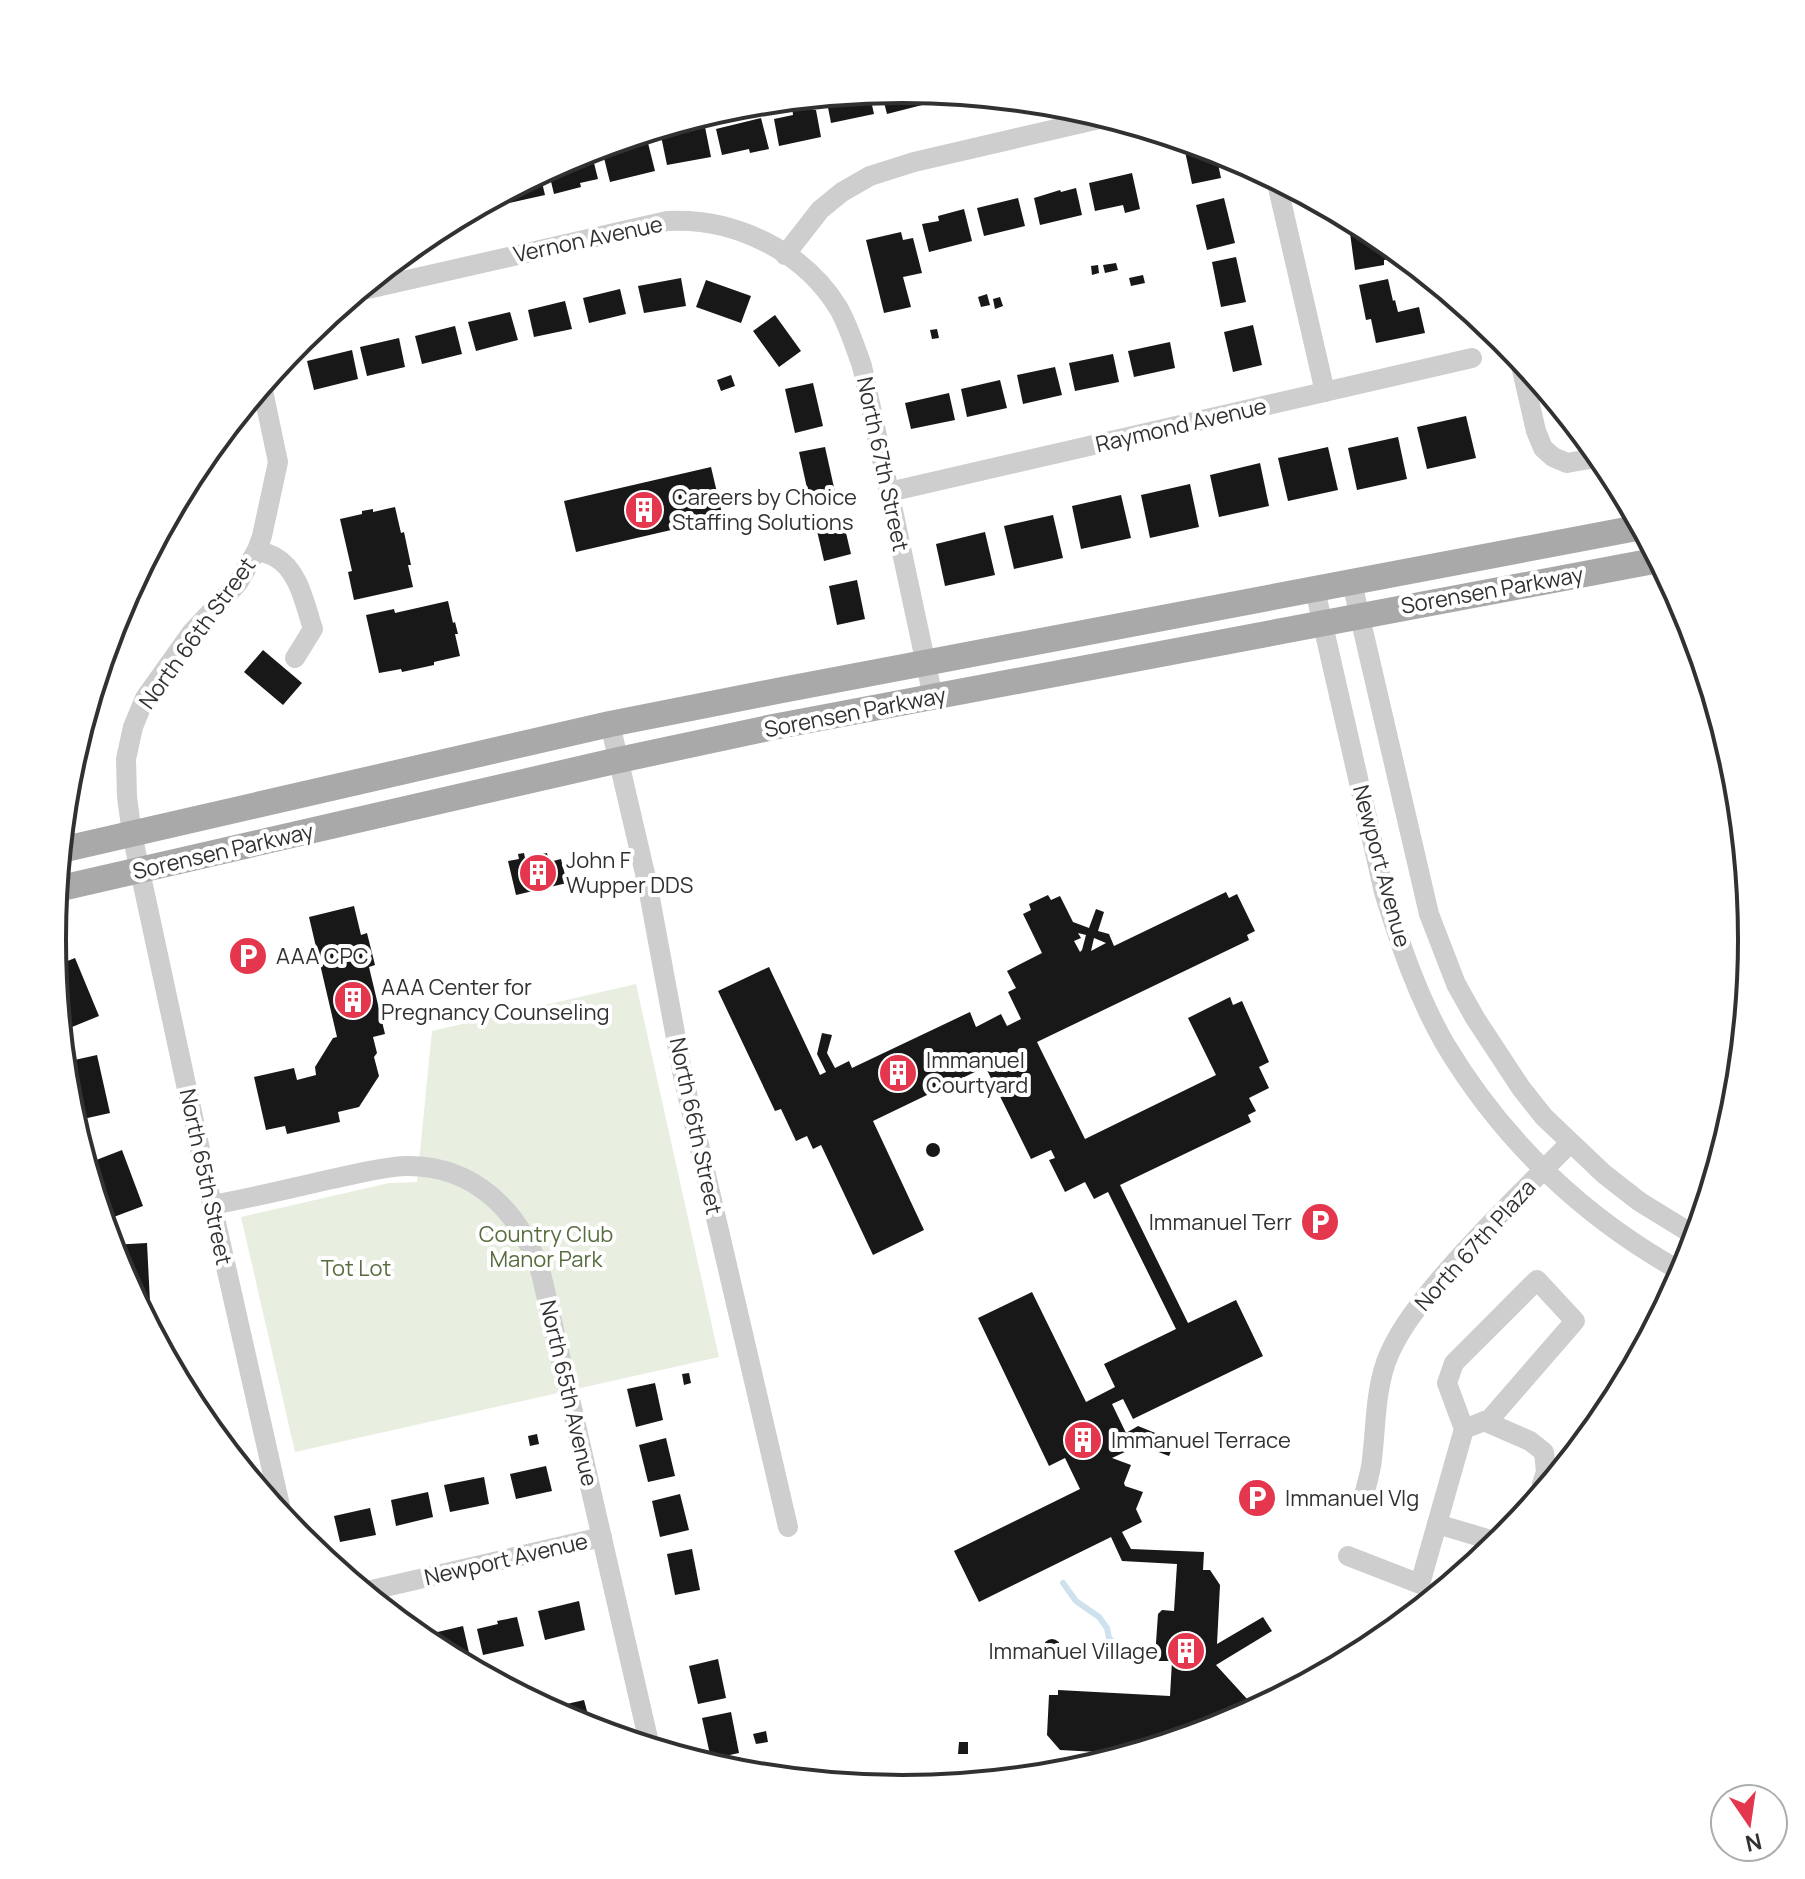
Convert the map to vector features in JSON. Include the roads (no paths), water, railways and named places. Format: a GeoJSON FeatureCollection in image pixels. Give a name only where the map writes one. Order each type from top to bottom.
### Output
{"type":"FeatureCollection","features":[{"type":"Feature","properties":{"kind":"main road","name":"Sorensen Parkway"},"geometry":{"type":"LineString","coordinates":[[71,848],[610,724],[1631,529]]}},
{"type":"Feature","properties":{"kind":"main road","name":"Sorensen Parkway"},"geometry":{"type":"LineString","coordinates":[[68,886],[773,727],[1649,562]]}},
{"type":"Feature","properties":{"kind":"street"},"geometry":{"type":"LineString","coordinates":[[785,255],[820,210],[842,192],[870,176],[914,162],[1082,123]]}},
{"type":"Feature","properties":{"kind":"street"},"geometry":{"type":"LineString","coordinates":[[1279,193],[1325,392]]}},
{"type":"Feature","properties":{"kind":"street","name":"Vernon Avenue"},"geometry":{"type":"LineString","coordinates":[[381,286],[667,221],[685,220],[726,226],[767,242],[785,255]]}},
{"type":"Feature","properties":{"kind":"street","name":"North 67th Street"},"geometry":{"type":"LineString","coordinates":[[785,255],[809,273],[838,309],[862,366],[933,697]]}},
{"type":"Feature","properties":{"kind":"street","name":"Raymond Avenue"},"geometry":{"type":"LineString","coordinates":[[889,492],[1472,358]]}},
{"type":"Feature","properties":{"kind":"street"},"geometry":{"type":"LineString","coordinates":[[1525,381],[1543,448],[1567,463],[1587,459]]}},
{"type":"Feature","properties":{"kind":"street","name":"North 66th Street"},"geometry":{"type":"LineString","coordinates":[[132,834],[126,759],[133,727],[145,698],[192,632],[238,583],[262,536],[278,462],[265,399]]}},
{"type":"Feature","properties":{"kind":"street"},"geometry":{"type":"LineString","coordinates":[[257,550],[276,558],[297,582],[313,629],[295,658]]}},
{"type":"Feature","properties":{"kind":"street","name":"Newport Avenue"},"geometry":{"type":"LineString","coordinates":[[1352,583],[1429,914],[1456,984],[1521,1088],[1544,1117],[1604,1174],[1640,1202],[1686,1230]]}},
{"type":"Feature","properties":{"kind":"street","name":"Newport Avenue"},"geometry":{"type":"LineString","coordinates":[[1315,590],[1384,892],[1411,971],[1444,1042],[1500,1123],[1565,1190],[1641,1249],[1672,1266]]}},
{"type":"Feature","properties":{"kind":"street","name":"North 66th Street"},"geometry":{"type":"LineString","coordinates":[[610,724],[653,910],[683,1076],[788,1527]]}},
{"type":"Feature","properties":{"kind":"street","name":"North 65th Street"},"geometry":{"type":"LineString","coordinates":[[132,834],[278,1495]]}},
{"type":"Feature","properties":{"kind":"street","name":"North 67th Plaza"},"geometry":{"type":"LineString","coordinates":[[1364,1495],[1372,1462],[1379,1384],[1397,1336],[1458,1257],[1570,1143]]}},
{"type":"Feature","properties":{"kind":"street","name":"North 65th Avenue"},"geometry":{"type":"LineString","coordinates":[[212,1205],[404,1166],[451,1173],[475,1184],[510,1213],[528,1240],[541,1273],[647,1736]]}},
{"type":"Feature","properties":{"kind":"street"},"geometry":{"type":"LineString","coordinates":[[1348,1556],[1420,1584],[1464,1429],[1447,1383],[1454,1363],[1537,1280],[1575,1321],[1490,1419],[1464,1429]]}},
{"type":"Feature","properties":{"kind":"street"},"geometry":{"type":"LineString","coordinates":[[1484,1421],[1530,1441],[1544,1452],[1545,1474]]}},
{"type":"Feature","properties":{"kind":"street"},"geometry":{"type":"LineString","coordinates":[[1437,1524],[1486,1539]]}},
{"type":"Feature","properties":{"kind":"street","name":"Newport Avenue"},"geometry":{"type":"LineString","coordinates":[[376,1589],[602,1537]]}},
{"type":"Feature","properties":{"kind":"waterway"},"geometry":{"type":"LineString","coordinates":[[1063,1583],[1076,1601],[1099,1617],[1114,1643]]}},
{"type":"Feature","properties":{"kind":"place","name":"Careers by Choice Staffing Solutions"},"geometry":{"type":"Point","coordinates":[644,510]}},
{"type":"Feature","properties":{"kind":"place","name":"John F Wupper DDS"},"geometry":{"type":"Point","coordinates":[538,873]}},
{"type":"Feature","properties":{"kind":"place","name":"AAA CPC"},"geometry":{"type":"Point","coordinates":[248,956]}},
{"type":"Feature","properties":{"kind":"place","name":"AAA Center for Pregnancy Counseling"},"geometry":{"type":"Point","coordinates":[353,1000]}},
{"type":"Feature","properties":{"kind":"place","name":"Immanuel Courtyard"},"geometry":{"type":"Point","coordinates":[898,1073]}},
{"type":"Feature","properties":{"kind":"place","name":"Immanuel Terr"},"geometry":{"type":"Point","coordinates":[1320,1222]}},
{"type":"Feature","properties":{"kind":"place","name":"Immanuel Terrace"},"geometry":{"type":"Point","coordinates":[1083,1440]}},
{"type":"Feature","properties":{"kind":"place","name":"Immanuel Vlg"},"geometry":{"type":"Point","coordinates":[1257,1498]}},
{"type":"Feature","properties":{"kind":"place","name":"Immanuel Village"},"geometry":{"type":"Point","coordinates":[1186,1651]}},
{"type":"Feature","properties":{"kind":"park label","name":"Country Club Manor Park"},"geometry":{"type":"Point","coordinates":[546,1246]}},
{"type":"Feature","properties":{"kind":"park label","name":"Tot Lot"},"geometry":{"type":"Point","coordinates":[356,1268]}}]}
